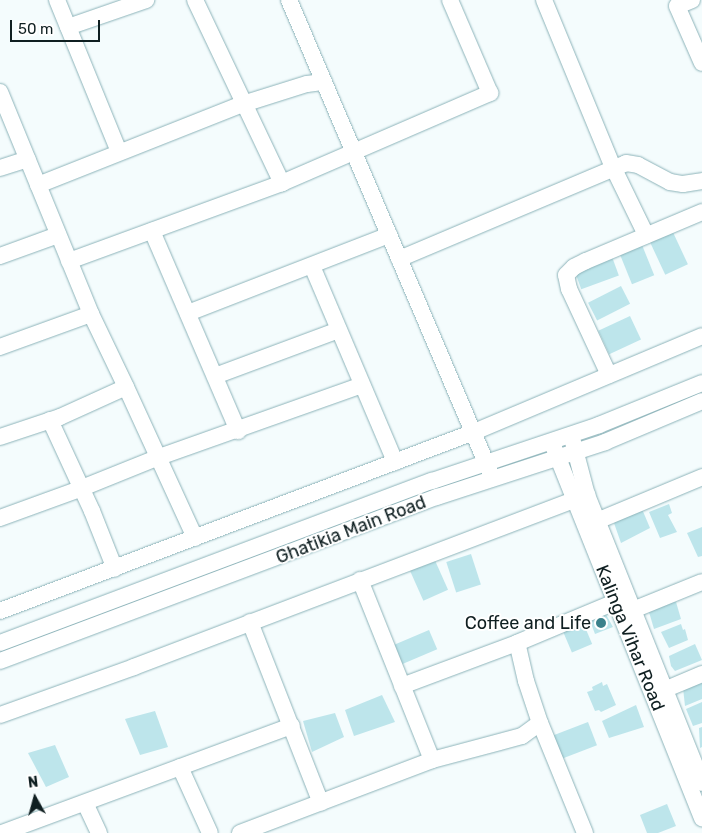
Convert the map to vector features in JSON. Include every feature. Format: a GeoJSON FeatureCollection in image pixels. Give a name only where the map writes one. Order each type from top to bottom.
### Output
{"type":"FeatureCollection","features":[{"type":"Feature","properties":{"kind":"street"},"geometry":{"type":"LineString","coordinates":[[57,0],[119,152]]}},
{"type":"Feature","properties":{"kind":"street"},"geometry":{"type":"LineString","coordinates":[[68,26],[146,0]]}},
{"type":"Feature","properties":{"kind":"street"},"geometry":{"type":"LineString","coordinates":[[195,0],[282,183]]}},
{"type":"Feature","properties":{"kind":"street"},"geometry":{"type":"LineString","coordinates":[[288,0],[356,153],[493,479]]}},
{"type":"Feature","properties":{"kind":"street"},"geometry":{"type":"LineString","coordinates":[[68,261],[282,183],[356,153],[490,93],[450,0]]}},
{"type":"Feature","properties":{"kind":"street"},"geometry":{"type":"LineString","coordinates":[[544,0],[613,167],[646,235]]}},
{"type":"Feature","properties":{"kind":"street"},"geometry":{"type":"LineString","coordinates":[[682,2],[702,63]]}},
{"type":"Feature","properties":{"kind":"street"},"geometry":{"type":"LineString","coordinates":[[38,185],[243,104],[307,84],[324,82]]}},
{"type":"Feature","properties":{"kind":"street"},"geometry":{"type":"LineString","coordinates":[[0,92],[91,314],[195,538]]}},
{"type":"Feature","properties":{"kind":"street"},"geometry":{"type":"LineString","coordinates":[[0,168],[28,159]]}},
{"type":"Feature","properties":{"kind":"street"},"geometry":{"type":"LineString","coordinates":[[399,259],[613,167],[631,163],[670,182],[683,184],[702,181]]}},
{"type":"Feature","properties":{"kind":"street"},"geometry":{"type":"LineString","coordinates":[[609,375],[569,289],[566,275],[574,267],[586,261],[702,212]]}},
{"type":"Feature","properties":{"kind":"street"},"geometry":{"type":"LineString","coordinates":[[152,230],[238,430]]}},
{"type":"Feature","properties":{"kind":"street"},"geometry":{"type":"LineString","coordinates":[[0,256],[58,235]]}},
{"type":"Feature","properties":{"kind":"street"},"geometry":{"type":"LineString","coordinates":[[188,313],[389,235]]}},
{"type":"Feature","properties":{"kind":"street"},"geometry":{"type":"LineString","coordinates":[[312,266],[395,462]]}},
{"type":"Feature","properties":{"kind":"street"},"geometry":{"type":"LineString","coordinates":[[0,347],[91,314]]}},
{"type":"Feature","properties":{"kind":"street"},"geometry":{"type":"LineString","coordinates":[[215,376],[339,330]]}},
{"type":"Feature","properties":{"kind":"street"},"geometry":{"type":"LineString","coordinates":[[0,611],[474,432],[702,336]]}},
{"type":"Feature","properties":{"kind":"street","name":"Ghatikia Main Road"},"geometry":{"type":"LineString","coordinates":[[0,643],[432,481],[571,435],[702,383]]}},
{"type":"Feature","properties":{"kind":"street"},"geometry":{"type":"LineString","coordinates":[[0,518],[81,489],[159,457],[362,385]]}},
{"type":"Feature","properties":{"kind":"street"},"geometry":{"type":"LineString","coordinates":[[0,437],[50,420],[126,387]]}},
{"type":"Feature","properties":{"kind":"street","name":"Ghatikia Main Road"},"geometry":{"type":"LineString","coordinates":[[0,661],[437,497],[576,451],[702,401]]}},
{"type":"Feature","properties":{"kind":"street"},"geometry":{"type":"LineString","coordinates":[[50,420],[92,511],[115,569]]}},
{"type":"Feature","properties":{"kind":"street","name":"Kalinga Vihar Road"},"geometry":{"type":"LineString","coordinates":[[571,435],[576,451],[581,498],[615,602],[702,818]]}},
{"type":"Feature","properties":{"kind":"street","name":"Kalinga Vihar Road"},"geometry":{"type":"LineString","coordinates":[[552,441],[558,457],[581,498],[597,521],[702,783]]}},
{"type":"Feature","properties":{"kind":"street"},"geometry":{"type":"LineString","coordinates":[[597,521],[702,478]]}},
{"type":"Feature","properties":{"kind":"street"},"geometry":{"type":"LineString","coordinates":[[0,715],[581,498]]}},
{"type":"Feature","properties":{"kind":"street"},"geometry":{"type":"LineString","coordinates":[[360,580],[432,760]]}},
{"type":"Feature","properties":{"kind":"street"},"geometry":{"type":"LineString","coordinates":[[633,610],[700,588]]}},
{"type":"Feature","properties":{"kind":"street"},"geometry":{"type":"LineString","coordinates":[[402,686],[517,643],[615,602]]}},
{"type":"Feature","properties":{"kind":"street"},"geometry":{"type":"LineString","coordinates":[[250,622],[321,804]]}},
{"type":"Feature","properties":{"kind":"street"},"geometry":{"type":"LineString","coordinates":[[517,643],[526,681],[540,723],[585,833]]}},
{"type":"Feature","properties":{"kind":"street"},"geometry":{"type":"LineString","coordinates":[[664,690],[702,674]]}},
{"type":"Feature","properties":{"kind":"street"},"geometry":{"type":"LineString","coordinates":[[240,833],[321,804],[432,760],[522,736],[540,723]]}},
{"type":"Feature","properties":{"kind":"street"},"geometry":{"type":"LineString","coordinates":[[5,832],[292,726]]}},
{"type":"Feature","properties":{"kind":"street"},"geometry":{"type":"LineString","coordinates":[[180,767],[210,833]]}},
{"type":"Feature","properties":{"kind":"street"},"geometry":{"type":"LineString","coordinates":[[85,802],[99,833]]}},
{"type":"Feature","properties":{"kind":"building"},"geometry":{"type":"Polygon","coordinates":[[[671,228],[688,264],[665,275],[648,239],[671,228]]]}},
{"type":"Feature","properties":{"kind":"building"},"geometry":{"type":"Polygon","coordinates":[[[640,240],[654,275],[632,284],[618,249],[640,240]]]}},
{"type":"Feature","properties":{"kind":"building"},"geometry":{"type":"Polygon","coordinates":[[[611,254],[619,276],[581,289],[573,268],[611,254]]]}},
{"type":"Feature","properties":{"kind":"building"},"geometry":{"type":"Polygon","coordinates":[[[621,286],[630,304],[597,321],[588,303],[621,286]]]}},
{"type":"Feature","properties":{"kind":"building"},"geometry":{"type":"Polygon","coordinates":[[[630,316],[641,340],[609,354],[598,331],[630,316]]]}},
{"type":"Feature","properties":{"kind":"building"},"geometry":{"type":"Polygon","coordinates":[[[669,504],[672,513],[668,515],[677,532],[660,538],[649,512],[669,504]]]}},
{"type":"Feature","properties":{"kind":"building"},"geometry":{"type":"Polygon","coordinates":[[[642,509],[650,528],[621,543],[614,523],[624,515],[642,509]]]}},
{"type":"Feature","properties":{"kind":"building"},"geometry":{"type":"Polygon","coordinates":[[[702,527],[702,556],[698,557],[687,533],[702,527]]]}},
{"type":"Feature","properties":{"kind":"building"},"geometry":{"type":"Polygon","coordinates":[[[471,554],[481,584],[456,592],[446,562],[471,554]]]}},
{"type":"Feature","properties":{"kind":"building"},"geometry":{"type":"Polygon","coordinates":[[[433,556],[448,590],[423,601],[408,567],[433,556]]]}},
{"type":"Feature","properties":{"kind":"building"},"geometry":{"type":"Polygon","coordinates":[[[669,602],[676,602],[681,619],[654,629],[649,612],[669,602]]]}},
{"type":"Feature","properties":{"kind":"building","name":"Coffee and Life"},"geometry":{"type":"Polygon","coordinates":[[[604,611],[613,627],[595,634],[589,618],[604,611]]]}},
{"type":"Feature","properties":{"kind":"building"},"geometry":{"type":"Polygon","coordinates":[[[582,620],[592,644],[572,653],[562,629],[582,620]]]}},
{"type":"Feature","properties":{"kind":"building"},"geometry":{"type":"Polygon","coordinates":[[[681,624],[683,630],[685,629],[688,640],[669,648],[661,632],[681,624]]]}},
{"type":"Feature","properties":{"kind":"building"},"geometry":{"type":"Polygon","coordinates":[[[429,630],[437,649],[401,665],[393,645],[429,630]]]}},
{"type":"Feature","properties":{"kind":"building"},"geometry":{"type":"Polygon","coordinates":[[[695,644],[702,660],[675,671],[671,666],[669,656],[695,644]]]}},
{"type":"Feature","properties":{"kind":"building"},"geometry":{"type":"Polygon","coordinates":[[[702,678],[702,699],[685,706],[683,688],[702,678]]]}},
{"type":"Feature","properties":{"kind":"building"},"geometry":{"type":"Polygon","coordinates":[[[602,682],[603,686],[607,684],[616,705],[601,712],[599,710],[595,711],[587,692],[593,690],[592,687],[602,682]]]}},
{"type":"Feature","properties":{"kind":"building"},"geometry":{"type":"Polygon","coordinates":[[[382,695],[395,722],[354,736],[345,710],[382,695]]]}},
{"type":"Feature","properties":{"kind":"building"},"geometry":{"type":"Polygon","coordinates":[[[702,702],[702,723],[693,726],[686,709],[702,702]]]}},
{"type":"Feature","properties":{"kind":"building"},"geometry":{"type":"Polygon","coordinates":[[[636,705],[644,727],[609,738],[602,721],[636,705]]]}},
{"type":"Feature","properties":{"kind":"building"},"geometry":{"type":"Polygon","coordinates":[[[155,711],[168,747],[140,755],[125,719],[155,711]]]}},
{"type":"Feature","properties":{"kind":"building"},"geometry":{"type":"Polygon","coordinates":[[[335,713],[344,737],[312,752],[303,721],[335,713]]]}},
{"type":"Feature","properties":{"kind":"building"},"geometry":{"type":"Polygon","coordinates":[[[588,722],[597,745],[561,759],[552,736],[588,722]]]}},
{"type":"Feature","properties":{"kind":"building"},"geometry":{"type":"Polygon","coordinates":[[[702,727],[702,747],[700,748],[699,728],[702,727]]]}},
{"type":"Feature","properties":{"kind":"building"},"geometry":{"type":"Polygon","coordinates":[[[55,745],[69,777],[46,787],[28,753],[55,745]]]}},
{"type":"Feature","properties":{"kind":"building"},"geometry":{"type":"Polygon","coordinates":[[[667,804],[676,826],[658,833],[647,833],[640,815],[667,804]]]}},
{"type":"Feature","properties":{"kind":"place","name":"Coffee and Life"},"geometry":{"type":"Point","coordinates":[601,623]}}]}
